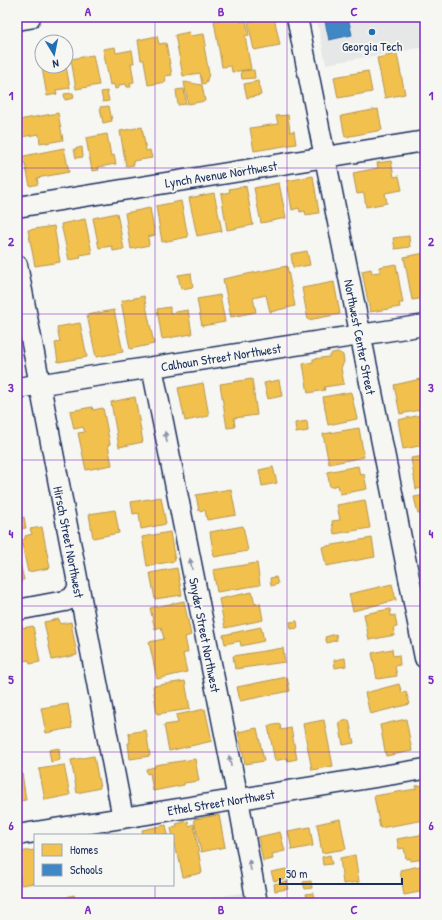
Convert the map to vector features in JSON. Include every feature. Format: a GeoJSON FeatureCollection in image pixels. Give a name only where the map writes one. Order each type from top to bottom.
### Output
{"type":"FeatureCollection","features":[{"type":"Feature","properties":{"kind":"main road"},"geometry":{"type":"LineString","coordinates":[[17,19],[29,17]]}},
{"type":"Feature","properties":{"kind":"street","name":"Northwest Center Street"},"geometry":{"type":"LineString","coordinates":[[297,17],[425,658]]}},
{"type":"Feature","properties":{"kind":"street","name":"Lynch Avenue Northwest"},"geometry":{"type":"LineString","coordinates":[[17,207],[425,141]]}},
{"type":"Feature","properties":{"kind":"street","name":"Hirsch Street Northwest"},"geometry":{"type":"LineString","coordinates":[[17,266],[123,818]]}},
{"type":"Feature","properties":{"kind":"street","name":"Calhoun Street Northwest"},"geometry":{"type":"LineString","coordinates":[[17,388],[425,325]]}},
{"type":"Feature","properties":{"kind":"street","name":"Snyder Street Northwest"},"geometry":{"type":"LineString","coordinates":[[152,367],[238,799],[257,903]]}},
{"type":"Feature","properties":{"kind":"street"},"geometry":{"type":"LineString","coordinates":[[17,610],[65,601],[72,598],[78,589]]}},
{"type":"Feature","properties":{"kind":"street","name":"Ethel Street Northwest"},"geometry":{"type":"LineString","coordinates":[[17,835],[425,769]]}},
{"type":"Feature","properties":{"kind":"shaded area","name":"Georgia Tech"},"geometry":{"type":"Polygon","coordinates":[[[316,17],[425,17],[425,47],[326,64],[316,17]]]}},
{"type":"Feature","properties":{"kind":"shaded area"},"geometry":{"type":"Polygon","coordinates":[[[261,890],[263,903],[177,903],[261,890]]]}},
{"type":"Feature","properties":{"kind":"building: Homes"},"geometry":{"type":"Polygon","coordinates":[[[240,17],[241,22],[246,21],[249,35],[245,36],[251,69],[232,72],[231,66],[222,67],[214,21],[240,17]]]}},
{"type":"Feature","properties":{"kind":"building: Homes"},"geometry":{"type":"Polygon","coordinates":[[[256,17],[274,17],[280,45],[254,50],[248,22],[257,20],[256,17]]]}},
{"type":"Feature","properties":{"kind":"building: Homes"},"geometry":{"type":"Polygon","coordinates":[[[189,32],[190,36],[204,34],[206,45],[204,46],[209,74],[206,83],[202,84],[200,73],[183,76],[175,35],[189,32]]]}},
{"type":"Feature","properties":{"kind":"building: Homes"},"geometry":{"type":"Polygon","coordinates":[[[157,36],[159,44],[166,43],[172,75],[165,76],[166,82],[148,85],[144,60],[141,60],[138,40],[157,36]]]}},
{"type":"Feature","properties":{"kind":"building: Homes"},"geometry":{"type":"Polygon","coordinates":[[[115,47],[116,53],[132,50],[134,63],[131,63],[134,82],[130,83],[131,87],[127,87],[126,84],[119,85],[119,88],[115,89],[114,84],[110,85],[103,49],[115,47]]]}},
{"type":"Feature","properties":{"kind":"building: Homes"},"geometry":{"type":"Polygon","coordinates":[[[397,54],[405,94],[385,98],[377,58],[397,54]]]}},
{"type":"Feature","properties":{"kind":"building: Homes"},"geometry":{"type":"Polygon","coordinates":[[[93,55],[99,85],[76,89],[74,74],[74,58],[93,55]]]}},
{"type":"Feature","properties":{"kind":"building: Homes"},"geometry":{"type":"Polygon","coordinates":[[[254,70],[255,78],[242,79],[241,71],[254,70]]]}},
{"type":"Feature","properties":{"kind":"building: Homes"},"geometry":{"type":"Polygon","coordinates":[[[368,71],[372,92],[338,98],[334,77],[368,71]]]}},
{"type":"Feature","properties":{"kind":"building: Homes"},"geometry":{"type":"Polygon","coordinates":[[[43,74],[67,74],[70,88],[56,90],[57,94],[47,96],[43,74]]]}},
{"type":"Feature","properties":{"kind":"building: Homes"},"geometry":{"type":"Polygon","coordinates":[[[258,81],[261,95],[247,98],[244,84],[258,81]]]}},
{"type":"Feature","properties":{"kind":"building: Homes"},"geometry":{"type":"Polygon","coordinates":[[[184,82],[202,85],[205,101],[188,104],[184,82]]]}},
{"type":"Feature","properties":{"kind":"building: Homes"},"geometry":{"type":"Polygon","coordinates":[[[184,89],[186,104],[178,105],[176,90],[184,89]]]}},
{"type":"Feature","properties":{"kind":"building: Homes"},"geometry":{"type":"Polygon","coordinates":[[[107,91],[109,101],[103,102],[101,92],[107,91]]]}},
{"type":"Feature","properties":{"kind":"building: Homes"},"geometry":{"type":"Polygon","coordinates":[[[73,93],[74,98],[65,100],[64,94],[73,93]]]}},
{"type":"Feature","properties":{"kind":"building: Homes"},"geometry":{"type":"Polygon","coordinates":[[[109,106],[112,121],[103,123],[100,107],[109,106]]]}},
{"type":"Feature","properties":{"kind":"building: Homes"},"geometry":{"type":"Polygon","coordinates":[[[378,109],[382,130],[345,137],[341,116],[378,109]]]}},
{"type":"Feature","properties":{"kind":"building: Homes"},"geometry":{"type":"Polygon","coordinates":[[[58,113],[63,140],[40,143],[39,134],[21,137],[18,120],[58,113]]]}},
{"type":"Feature","properties":{"kind":"building: Homes"},"geometry":{"type":"Polygon","coordinates":[[[288,115],[290,132],[294,131],[296,144],[254,151],[250,128],[278,124],[276,116],[288,115]]]}},
{"type":"Feature","properties":{"kind":"building: Homes"},"geometry":{"type":"Polygon","coordinates":[[[142,127],[146,151],[150,150],[152,158],[133,161],[134,165],[126,166],[120,131],[142,127]]]}},
{"type":"Feature","properties":{"kind":"building: Homes"},"geometry":{"type":"Polygon","coordinates":[[[107,134],[111,156],[114,155],[116,164],[98,167],[99,170],[92,171],[86,138],[107,134]]]}},
{"type":"Feature","properties":{"kind":"building: Homes"},"geometry":{"type":"Polygon","coordinates":[[[82,147],[83,157],[76,158],[74,149],[82,147]]]}},
{"type":"Feature","properties":{"kind":"building: Homes"},"geometry":{"type":"Polygon","coordinates":[[[64,148],[69,172],[37,178],[38,184],[30,186],[25,163],[20,164],[19,157],[64,148]]]}},
{"type":"Feature","properties":{"kind":"building: Homes"},"geometry":{"type":"Polygon","coordinates":[[[391,161],[394,177],[399,176],[402,190],[385,193],[387,203],[366,207],[364,193],[357,194],[353,173],[378,168],[377,163],[391,161]]]}},
{"type":"Feature","properties":{"kind":"building: Homes"},"geometry":{"type":"Polygon","coordinates":[[[313,176],[319,213],[306,215],[305,211],[300,212],[299,208],[292,210],[287,181],[313,176]]]}},
{"type":"Feature","properties":{"kind":"building: Homes"},"geometry":{"type":"Polygon","coordinates":[[[279,183],[286,218],[261,223],[254,188],[279,183]]]}},
{"type":"Feature","properties":{"kind":"building: Homes"},"geometry":{"type":"Polygon","coordinates":[[[246,186],[253,225],[227,230],[221,194],[230,192],[229,189],[246,186]]]}},
{"type":"Feature","properties":{"kind":"building: Homes"},"geometry":{"type":"Polygon","coordinates":[[[214,193],[222,231],[197,236],[189,198],[214,193]]]}},
{"type":"Feature","properties":{"kind":"building: Homes"},"geometry":{"type":"Polygon","coordinates":[[[181,201],[188,237],[162,242],[156,206],[181,201]]]}},
{"type":"Feature","properties":{"kind":"building: Homes"},"geometry":{"type":"Polygon","coordinates":[[[150,208],[155,235],[148,237],[149,245],[131,249],[125,213],[150,208]]]}},
{"type":"Feature","properties":{"kind":"building: Homes"},"geometry":{"type":"Polygon","coordinates":[[[117,213],[124,249],[113,251],[112,246],[99,248],[93,218],[117,213]]]}},
{"type":"Feature","properties":{"kind":"building: Homes"},"geometry":{"type":"Polygon","coordinates":[[[85,219],[92,253],[80,255],[81,258],[69,260],[61,224],[85,219]]]}},
{"type":"Feature","properties":{"kind":"building: Homes"},"geometry":{"type":"Polygon","coordinates":[[[54,226],[60,262],[35,266],[28,230],[54,226]]]}},
{"type":"Feature","properties":{"kind":"building: Homes"},"geometry":{"type":"Polygon","coordinates":[[[409,236],[410,247],[395,249],[393,238],[409,236]]]}},
{"type":"Feature","properties":{"kind":"building: Homes"},"geometry":{"type":"Polygon","coordinates":[[[307,251],[310,265],[293,268],[291,254],[307,251]]]}},
{"type":"Feature","properties":{"kind":"building: Homes"},"geometry":{"type":"Polygon","coordinates":[[[425,253],[425,298],[412,300],[404,257],[425,253]]]}},
{"type":"Feature","properties":{"kind":"building: Homes"},"geometry":{"type":"Polygon","coordinates":[[[396,264],[403,303],[399,303],[400,307],[370,312],[362,271],[371,269],[372,273],[380,272],[379,267],[396,264]]]}},
{"type":"Feature","properties":{"kind":"building: Homes"},"geometry":{"type":"Polygon","coordinates":[[[287,266],[295,306],[270,312],[266,295],[253,298],[256,312],[231,317],[223,279],[287,266]]]}},
{"type":"Feature","properties":{"kind":"building: Homes"},"geometry":{"type":"Polygon","coordinates":[[[191,273],[193,287],[181,289],[178,275],[191,273]]]}},
{"type":"Feature","properties":{"kind":"building: Homes"},"geometry":{"type":"Polygon","coordinates":[[[334,282],[340,314],[308,320],[302,288],[334,282]]]}},
{"type":"Feature","properties":{"kind":"building: Homes"},"geometry":{"type":"Polygon","coordinates":[[[220,295],[225,322],[202,326],[197,299],[220,295]]]}},
{"type":"Feature","properties":{"kind":"building: Homes"},"geometry":{"type":"Polygon","coordinates":[[[144,296],[154,344],[130,349],[121,301],[144,296]]]}},
{"type":"Feature","properties":{"kind":"building: Homes"},"geometry":{"type":"Polygon","coordinates":[[[170,307],[170,313],[188,310],[192,334],[162,339],[157,309],[170,307]]]}},
{"type":"Feature","properties":{"kind":"building: Homes"},"geometry":{"type":"Polygon","coordinates":[[[114,310],[123,352],[96,357],[87,315],[114,310]]]}},
{"type":"Feature","properties":{"kind":"building: Homes"},"geometry":{"type":"Polygon","coordinates":[[[80,323],[87,357],[58,362],[55,343],[60,342],[57,327],[80,323]]]}},
{"type":"Feature","properties":{"kind":"building: Homes"},"geometry":{"type":"Polygon","coordinates":[[[17,345],[21,373],[17,374],[17,345]]]}},
{"type":"Feature","properties":{"kind":"building: Homes"},"geometry":{"type":"Polygon","coordinates":[[[338,352],[343,355],[344,362],[341,368],[344,384],[324,387],[325,390],[308,393],[303,364],[313,362],[313,359],[329,357],[332,353],[338,352]]]}},
{"type":"Feature","properties":{"kind":"building: Homes"},"geometry":{"type":"Polygon","coordinates":[[[425,378],[425,409],[400,414],[394,385],[425,378]]]}},
{"type":"Feature","properties":{"kind":"building: Homes"},"geometry":{"type":"Polygon","coordinates":[[[252,379],[257,415],[234,418],[235,427],[227,428],[220,384],[252,379]]]}},
{"type":"Feature","properties":{"kind":"building: Homes"},"geometry":{"type":"Polygon","coordinates":[[[279,380],[282,396],[268,399],[264,383],[279,380]]]}},
{"type":"Feature","properties":{"kind":"building: Homes"},"geometry":{"type":"Polygon","coordinates":[[[203,383],[209,416],[185,421],[178,388],[203,383]]]}},
{"type":"Feature","properties":{"kind":"building: Homes"},"geometry":{"type":"Polygon","coordinates":[[[351,392],[357,419],[328,425],[323,397],[351,392]]]}},
{"type":"Feature","properties":{"kind":"building: Homes"},"geometry":{"type":"Polygon","coordinates":[[[135,397],[143,442],[119,447],[111,402],[135,397]]]}},
{"type":"Feature","properties":{"kind":"building: Homes"},"geometry":{"type":"Polygon","coordinates":[[[92,407],[93,410],[103,408],[110,444],[108,445],[112,465],[86,470],[78,433],[85,432],[83,427],[74,429],[70,411],[92,407]]]}},
{"type":"Feature","properties":{"kind":"building: Homes"},"geometry":{"type":"Polygon","coordinates":[[[425,414],[425,445],[403,449],[398,420],[425,414]]]}},
{"type":"Feature","properties":{"kind":"building: Homes"},"geometry":{"type":"Polygon","coordinates":[[[307,421],[308,431],[296,433],[295,423],[307,421]]]}},
{"type":"Feature","properties":{"kind":"building: Homes"},"geometry":{"type":"Polygon","coordinates":[[[359,428],[364,457],[329,464],[323,434],[359,428]]]}},
{"type":"Feature","properties":{"kind":"building: Homes"},"geometry":{"type":"Polygon","coordinates":[[[425,456],[425,488],[416,489],[411,458],[425,456]]]}},
{"type":"Feature","properties":{"kind":"building: Homes"},"geometry":{"type":"Polygon","coordinates":[[[358,466],[360,475],[364,474],[367,489],[340,494],[338,485],[330,487],[327,472],[358,466]]]}},
{"type":"Feature","properties":{"kind":"building: Homes"},"geometry":{"type":"Polygon","coordinates":[[[273,467],[277,483],[262,486],[259,470],[273,467]]]}},
{"type":"Feature","properties":{"kind":"building: Homes"},"geometry":{"type":"Polygon","coordinates":[[[231,489],[236,515],[207,520],[205,510],[199,511],[196,495],[231,489]]]}},
{"type":"Feature","properties":{"kind":"building: Homes"},"geometry":{"type":"Polygon","coordinates":[[[425,495],[425,522],[423,522],[422,514],[418,514],[414,497],[425,495]]]}},
{"type":"Feature","properties":{"kind":"building: Homes"},"geometry":{"type":"Polygon","coordinates":[[[161,497],[166,524],[141,529],[139,513],[133,514],[131,502],[161,497]]]}},
{"type":"Feature","properties":{"kind":"building: Homes"},"geometry":{"type":"Polygon","coordinates":[[[365,500],[370,528],[334,534],[332,521],[340,520],[337,505],[365,500]]]}},
{"type":"Feature","properties":{"kind":"building: Homes"},"geometry":{"type":"Polygon","coordinates":[[[115,510],[119,533],[93,538],[89,514],[115,510]]]}},
{"type":"Feature","properties":{"kind":"building: Homes"},"geometry":{"type":"Polygon","coordinates":[[[24,517],[26,528],[20,529],[18,518],[24,517]]]}},
{"type":"Feature","properties":{"kind":"building: Homes"},"geometry":{"type":"Polygon","coordinates":[[[243,526],[248,551],[214,557],[210,532],[243,526]]]}},
{"type":"Feature","properties":{"kind":"building: Homes"},"geometry":{"type":"Polygon","coordinates":[[[42,527],[50,568],[28,572],[21,540],[25,539],[25,536],[32,534],[30,529],[42,527]]]}},
{"type":"Feature","properties":{"kind":"building: Homes"},"geometry":{"type":"Polygon","coordinates":[[[170,532],[175,561],[147,566],[142,537],[170,532]]]}},
{"type":"Feature","properties":{"kind":"building: Homes"},"geometry":{"type":"Polygon","coordinates":[[[372,538],[375,557],[326,566],[322,547],[372,538]]]}},
{"type":"Feature","properties":{"kind":"building: Homes"},"geometry":{"type":"Polygon","coordinates":[[[17,549],[24,580],[21,580],[21,584],[17,585],[17,549]]]}},
{"type":"Feature","properties":{"kind":"building: Homes"},"geometry":{"type":"Polygon","coordinates":[[[257,563],[260,585],[217,592],[213,570],[257,563]]]}},
{"type":"Feature","properties":{"kind":"building: Homes"},"geometry":{"type":"Polygon","coordinates":[[[177,568],[182,595],[155,599],[150,573],[177,568]]]}},
{"type":"Feature","properties":{"kind":"building: Homes"},"geometry":{"type":"Polygon","coordinates":[[[276,577],[278,584],[271,586],[270,578],[276,577]]]}},
{"type":"Feature","properties":{"kind":"building: Homes"},"geometry":{"type":"Polygon","coordinates":[[[392,584],[396,600],[353,611],[349,594],[392,584]]]}},
{"type":"Feature","properties":{"kind":"building: Homes"},"geometry":{"type":"Polygon","coordinates":[[[252,592],[255,604],[260,603],[263,620],[225,628],[219,599],[252,592]]]}},
{"type":"Feature","properties":{"kind":"building: Homes"},"geometry":{"type":"Polygon","coordinates":[[[184,601],[191,635],[185,637],[188,652],[183,654],[187,672],[157,679],[149,642],[164,639],[161,627],[155,629],[150,608],[184,601]]]}},
{"type":"Feature","properties":{"kind":"building: Homes"},"geometry":{"type":"Polygon","coordinates":[[[390,609],[391,616],[395,615],[397,627],[393,628],[395,635],[369,640],[364,614],[390,609]]]}},
{"type":"Feature","properties":{"kind":"building: Homes"},"geometry":{"type":"Polygon","coordinates":[[[59,619],[60,624],[71,622],[77,655],[52,660],[44,622],[59,619]]]}},
{"type":"Feature","properties":{"kind":"building: Homes"},"geometry":{"type":"Polygon","coordinates":[[[297,621],[298,628],[291,629],[290,622],[297,621]]]}},
{"type":"Feature","properties":{"kind":"building: Homes"},"geometry":{"type":"Polygon","coordinates":[[[22,625],[23,628],[33,626],[40,662],[30,664],[29,660],[24,661],[23,654],[17,655],[17,626],[22,625]]]}},
{"type":"Feature","properties":{"kind":"building: Homes"},"geometry":{"type":"Polygon","coordinates":[[[261,627],[264,641],[241,646],[240,641],[225,644],[223,635],[261,627]]]}},
{"type":"Feature","properties":{"kind":"building: Homes"},"geometry":{"type":"Polygon","coordinates":[[[336,634],[337,640],[327,643],[325,637],[336,634]]]}},
{"type":"Feature","properties":{"kind":"building: Homes"},"geometry":{"type":"Polygon","coordinates":[[[283,648],[285,662],[235,669],[233,656],[283,648]]]}},
{"type":"Feature","properties":{"kind":"building: Homes"},"geometry":{"type":"Polygon","coordinates":[[[392,649],[393,656],[399,655],[400,665],[395,666],[397,676],[377,679],[372,653],[392,649]]]}},
{"type":"Feature","properties":{"kind":"building: Homes"},"geometry":{"type":"Polygon","coordinates":[[[345,658],[346,666],[335,668],[334,660],[345,658]]]}},
{"type":"Feature","properties":{"kind":"building: Homes"},"geometry":{"type":"Polygon","coordinates":[[[287,677],[290,691],[240,701],[237,687],[287,677]]]}},
{"type":"Feature","properties":{"kind":"building: Homes"},"geometry":{"type":"Polygon","coordinates":[[[185,681],[190,709],[157,714],[153,686],[185,681]]]}},
{"type":"Feature","properties":{"kind":"building: Homes"},"geometry":{"type":"Polygon","coordinates":[[[399,684],[402,693],[406,692],[410,704],[370,714],[365,693],[399,684]]]}},
{"type":"Feature","properties":{"kind":"building: Homes"},"geometry":{"type":"Polygon","coordinates":[[[68,704],[72,728],[46,733],[41,708],[68,704]]]}},
{"type":"Feature","properties":{"kind":"building: Homes"},"geometry":{"type":"Polygon","coordinates":[[[205,709],[212,741],[169,751],[164,725],[178,723],[176,715],[205,709]]]}},
{"type":"Feature","properties":{"kind":"building: Homes"},"geometry":{"type":"Polygon","coordinates":[[[406,719],[412,751],[386,756],[380,725],[406,719]]]}},
{"type":"Feature","properties":{"kind":"building: Homes"},"geometry":{"type":"Polygon","coordinates":[[[324,720],[333,766],[312,770],[303,724],[324,720]]]}},
{"type":"Feature","properties":{"kind":"building: Homes"},"geometry":{"type":"Polygon","coordinates":[[[349,720],[354,743],[343,745],[339,722],[349,720]]]}},
{"type":"Feature","properties":{"kind":"building: Homes"},"geometry":{"type":"Polygon","coordinates":[[[280,724],[281,730],[291,728],[297,759],[288,761],[287,758],[275,761],[268,726],[280,724]]]}},
{"type":"Feature","properties":{"kind":"building: Homes"},"geometry":{"type":"Polygon","coordinates":[[[257,728],[264,761],[245,764],[238,732],[257,728]]]}},
{"type":"Feature","properties":{"kind":"building: Homes"},"geometry":{"type":"Polygon","coordinates":[[[146,730],[150,756],[130,759],[128,743],[130,743],[129,733],[146,730]]]}},
{"type":"Feature","properties":{"kind":"building: Homes"},"geometry":{"type":"Polygon","coordinates":[[[59,748],[60,760],[51,762],[49,750],[59,748]]]}},
{"type":"Feature","properties":{"kind":"building: Homes"},"geometry":{"type":"Polygon","coordinates":[[[94,756],[100,788],[77,793],[71,760],[94,756]]]}},
{"type":"Feature","properties":{"kind":"building: Homes"},"geometry":{"type":"Polygon","coordinates":[[[195,759],[199,781],[184,783],[184,785],[153,791],[150,773],[147,774],[146,769],[155,767],[155,765],[195,759]]]}},
{"type":"Feature","properties":{"kind":"building: Homes"},"geometry":{"type":"Polygon","coordinates":[[[64,765],[70,795],[45,800],[39,769],[64,765]]]}},
{"type":"Feature","properties":{"kind":"building: Homes"},"geometry":{"type":"Polygon","coordinates":[[[17,773],[22,773],[26,800],[17,801],[17,773]]]}},
{"type":"Feature","properties":{"kind":"building: Homes"},"geometry":{"type":"Polygon","coordinates":[[[424,785],[425,820],[380,828],[374,796],[416,789],[416,786],[424,785]]]}},
{"type":"Feature","properties":{"kind":"building: Homes"},"geometry":{"type":"Polygon","coordinates":[[[219,815],[225,847],[201,852],[194,819],[219,815]]]}},
{"type":"Feature","properties":{"kind":"building: Homes"},"geometry":{"type":"Polygon","coordinates":[[[340,819],[346,849],[322,853],[317,824],[340,819]]]}},
{"type":"Feature","properties":{"kind":"building: Homes"},"geometry":{"type":"Polygon","coordinates":[[[188,821],[189,826],[194,824],[202,873],[183,877],[178,854],[176,854],[174,834],[172,834],[171,828],[177,827],[176,824],[188,821]]]}},
{"type":"Feature","properties":{"kind":"building: Homes"},"geometry":{"type":"Polygon","coordinates":[[[166,825],[168,834],[143,834],[142,830],[166,825]]]}},
{"type":"Feature","properties":{"kind":"building: Homes"},"geometry":{"type":"Polygon","coordinates":[[[310,827],[313,846],[292,850],[288,831],[310,827]]]}},
{"type":"Feature","properties":{"kind":"building: Homes"},"geometry":{"type":"Polygon","coordinates":[[[280,832],[285,851],[272,854],[273,859],[263,861],[258,837],[280,832]]]}},
{"type":"Feature","properties":{"kind":"building: Homes"},"geometry":{"type":"Polygon","coordinates":[[[425,834],[425,859],[410,861],[410,858],[406,859],[404,848],[399,849],[397,839],[425,834]]]}},
{"type":"Feature","properties":{"kind":"building: Homes"},"geometry":{"type":"Polygon","coordinates":[[[34,850],[34,883],[21,885],[17,852],[34,850]]]}},
{"type":"Feature","properties":{"kind":"building: Homes"},"geometry":{"type":"Polygon","coordinates":[[[330,855],[332,864],[323,865],[322,857],[330,855]]]}},
{"type":"Feature","properties":{"kind":"building: Homes"},"geometry":{"type":"Polygon","coordinates":[[[355,855],[359,882],[343,884],[340,858],[355,855]]]}},
{"type":"Feature","properties":{"kind":"building: Homes"},"geometry":{"type":"Polygon","coordinates":[[[425,865],[425,891],[404,895],[400,870],[425,865]]]}},
{"type":"Feature","properties":{"kind":"building: Homes"},"geometry":{"type":"Polygon","coordinates":[[[286,869],[288,878],[274,881],[271,872],[286,869]]]}},
{"type":"Feature","properties":{"kind":"building: Homes"},"geometry":{"type":"Polygon","coordinates":[[[287,881],[288,889],[275,891],[274,884],[287,881]]]}},
{"type":"Feature","properties":{"kind":"building: Homes"},"geometry":{"type":"Polygon","coordinates":[[[311,881],[312,888],[305,889],[303,882],[311,881]]]}},
{"type":"Feature","properties":{"kind":"building: Homes"},"geometry":{"type":"Polygon","coordinates":[[[313,893],[315,903],[285,903],[307,898],[306,894],[313,893]]]}},
{"type":"Feature","properties":{"kind":"building: Homes"},"geometry":{"type":"Polygon","coordinates":[[[74,895],[76,902],[69,903],[67,897],[74,895]]]}},
{"type":"Feature","properties":{"kind":"building: Schools"},"geometry":{"type":"Polygon","coordinates":[[[324,17],[348,17],[352,35],[329,40],[324,17]]]}},
{"type":"Feature","properties":{"kind":"place","name":"Georgia Tech"},"geometry":{"type":"Point","coordinates":[372,32]}}]}
